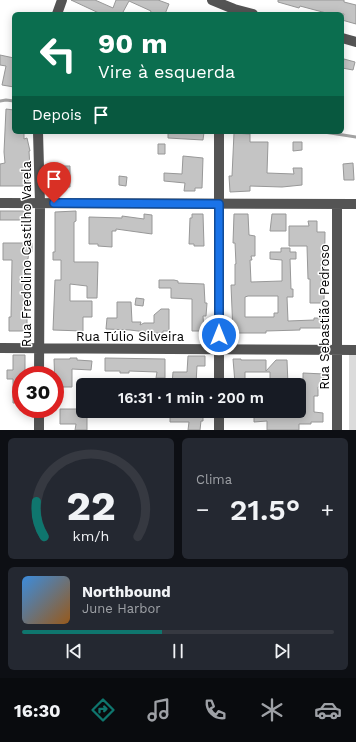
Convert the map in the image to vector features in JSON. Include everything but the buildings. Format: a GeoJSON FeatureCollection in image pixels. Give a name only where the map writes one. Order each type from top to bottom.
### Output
{"type":"FeatureCollection","features":[{"type":"Feature","properties":{"kind":"street"},"geometry":{"type":"LineString","coordinates":[[58,12],[62,0]]}},
{"type":"Feature","properties":{"kind":"street"},"geometry":{"type":"LineString","coordinates":[[212,0],[247,12]]}},
{"type":"Feature","properties":{"kind":"street"},"geometry":{"type":"LineString","coordinates":[[344,39],[356,42]]}},
{"type":"Feature","properties":{"kind":"street","name":"Rua Fredolino Castilho Varela"},"geometry":{"type":"LineString","coordinates":[[38,134],[40,203],[39,366]]}},
{"type":"Feature","properties":{"kind":"street"},"geometry":{"type":"LineString","coordinates":[[219,134],[219,378]]}},
{"type":"Feature","properties":{"kind":"street"},"geometry":{"type":"LineString","coordinates":[[0,203],[356,204]]}},
{"type":"Feature","properties":{"kind":"street","name":"Rua Sebastião Pedroso"},"geometry":{"type":"LineString","coordinates":[[337,204],[337,430]]}},
{"type":"Feature","properties":{"kind":"street","name":"Rua Túlio Silveira"},"geometry":{"type":"LineString","coordinates":[[0,348],[356,350]]}},
{"type":"Feature","properties":{"kind":"street"},"geometry":{"type":"LineString","coordinates":[[39,418],[39,430]]}},
{"type":"Feature","properties":{"kind":"street"},"geometry":{"type":"LineString","coordinates":[[219,418],[219,430]]}},
{"type":"Feature","properties":{"kind":"shaded area"},"geometry":{"type":"Polygon","coordinates":[[[349,355],[356,355],[356,430],[349,430],[349,355]]]}},
{"type":"Feature","properties":{"kind":"waterway"},"geometry":{"type":"LineString","coordinates":[[0,101],[12,101]]}},
{"type":"Feature","properties":{"kind":"waterway"},"geometry":{"type":"LineString","coordinates":[[337,134],[356,137]]}},
{"type":"Feature","properties":{"kind":"route"},"geometry":{"type":"LineString","coordinates":[[54,203],[219,204],[219,335]]}}]}
